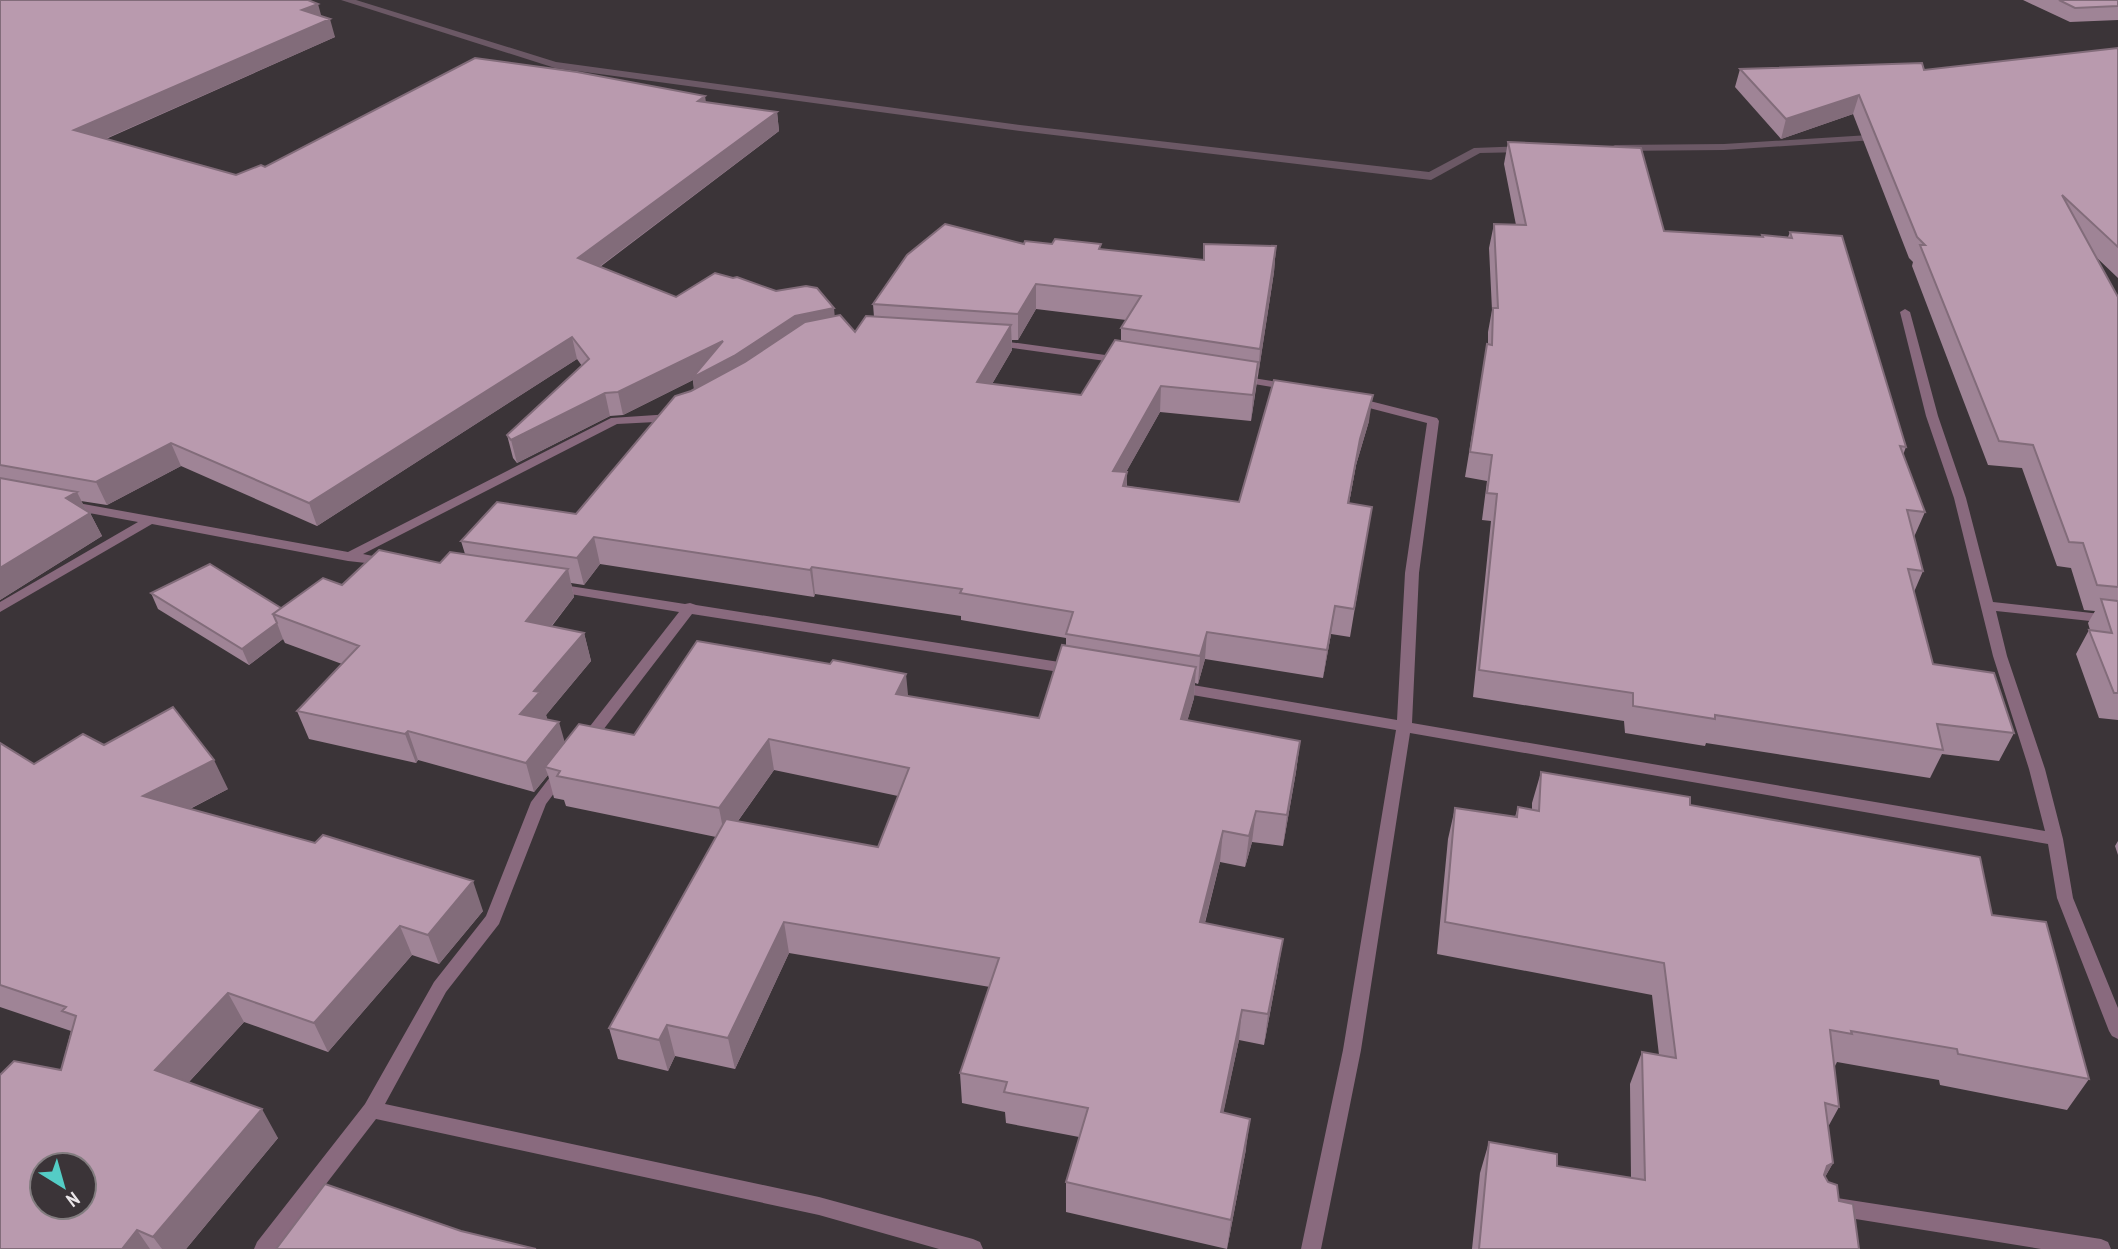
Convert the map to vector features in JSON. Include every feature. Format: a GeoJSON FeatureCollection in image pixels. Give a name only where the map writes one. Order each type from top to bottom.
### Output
{"type":"FeatureCollection","features":[{"type":"Feature","properties":{"kind":"street"},"geometry":{"type":"LineString","coordinates":[[1905,312],[1932,416],[1960,498],[2000,656],[2037,769],[2055,839],[2065,898],[2118,1031]]}},
{"type":"Feature","properties":{"kind":"street"},"geometry":{"type":"LineString","coordinates":[[982,342],[1128,361]]}},
{"type":"Feature","properties":{"kind":"street"},"geometry":{"type":"LineString","coordinates":[[1226,377],[1308,390]]}},
{"type":"Feature","properties":{"kind":"street"},"geometry":{"type":"LineString","coordinates":[[1311,1249],[1352,1050],[1405,725],[1412,573],[1433,421],[1346,399]]}},
{"type":"Feature","properties":{"kind":"street"},"geometry":{"type":"LineString","coordinates":[[348,557],[615,421],[656,421],[681,415]]}},
{"type":"Feature","properties":{"kind":"street"},"geometry":{"type":"LineString","coordinates":[[54,503],[403,565]]}},
{"type":"Feature","properties":{"kind":"street"},"geometry":{"type":"LineString","coordinates":[[0,608],[148,521]]}},
{"type":"Feature","properties":{"kind":"street"},"geometry":{"type":"LineString","coordinates":[[540,585],[1083,671]]}},
{"type":"Feature","properties":{"kind":"street"},"geometry":{"type":"LineString","coordinates":[[1989,606],[2118,620]]}},
{"type":"Feature","properties":{"kind":"street"},"geometry":{"type":"LineString","coordinates":[[264,1249],[372,1110],[440,987],[493,919],[539,802],[690,607]]}},
{"type":"Feature","properties":{"kind":"street"},"geometry":{"type":"LineString","coordinates":[[1163,685],[2055,839]]}},
{"type":"Feature","properties":{"kind":"street"},"geometry":{"type":"LineString","coordinates":[[372,1110],[820,1206],[973,1249]]}},
{"type":"Feature","properties":{"kind":"street"},"geometry":{"type":"LineString","coordinates":[[1819,1204],[2101,1249]]}},
{"type":"Feature","properties":{"kind":"building"},"geometry":{"type":"Polygon","coordinates":[[[0,0],[308,0],[318,4],[302,10],[330,19],[74,130],[236,175],[261,165],[265,167],[475,58],[577,72],[705,96],[698,101],[777,112],[578,258],[676,297],[715,273],[737,277],[776,291],[806,286],[817,288],[834,308],[795,316],[734,356],[692,378],[723,341],[618,392],[605,393],[511,440],[507,435],[589,359],[572,337],[309,503],[171,443],[96,482],[0,465],[0,0]]]}},
{"type":"Feature","properties":{"kind":"building"},"geometry":{"type":"Polygon","coordinates":[[[2059,0],[2118,0],[2118,6],[2075,8],[2059,0]]]}},
{"type":"Feature","properties":{"kind":"building"},"geometry":{"type":"Polygon","coordinates":[[[2118,48],[2118,247],[2062,195],[2118,297],[2118,587],[2097,585],[2083,543],[2069,542],[2033,445],[1999,441],[1920,245],[1925,245],[1917,237],[1859,95],[1786,119],[1740,69],[1922,63],[1924,70],[2118,48]]]}},
{"type":"Feature","properties":{"kind":"building"},"geometry":{"type":"Polygon","coordinates":[[[1508,142],[1641,148],[1664,231],[1792,238],[1790,232],[1842,236],[1906,447],[1900,446],[1925,512],[1907,510],[1923,571],[1908,569],[1933,664],[1994,673],[2014,733],[1937,724],[1943,750],[1715,715],[1715,719],[1633,706],[1633,693],[1479,670],[1497,494],[1487,493],[1492,455],[1470,452],[1487,344],[1492,345],[1493,308],[1498,308],[1494,224],[1526,225],[1508,142]]]}},
{"type":"Feature","properties":{"kind":"building"},"geometry":{"type":"Polygon","coordinates":[[[945,224],[1024,244],[1025,241],[1052,244],[1055,239],[1101,244],[1099,249],[1204,260],[1204,244],[1276,246],[1260,349],[1121,328],[1141,296],[1036,284],[1018,314],[873,304],[907,255],[945,224]]]}},
{"type":"Feature","properties":{"kind":"building"},"geometry":{"type":"Polygon","coordinates":[[[840,315],[855,332],[866,316],[1011,325],[977,382],[1081,395],[1115,340],[1258,362],[1253,395],[1161,386],[1113,471],[1127,472],[1123,486],[1239,502],[1274,380],[1373,395],[1360,439],[1348,503],[1372,507],[1354,609],[1335,606],[1327,650],[1207,632],[1200,656],[1066,634],[1073,612],[960,593],[962,589],[812,567],[810,570],[594,537],[577,558],[461,541],[497,502],[576,514],[675,396],[691,391],[745,362],[805,322],[840,315]]]}},
{"type":"Feature","properties":{"kind":"building"},"geometry":{"type":"Polygon","coordinates":[[[0,478],[77,492],[66,498],[90,513],[0,568],[0,478]]]}},
{"type":"Feature","properties":{"kind":"building"},"geometry":{"type":"Polygon","coordinates":[[[379,550],[440,563],[450,552],[568,569],[526,621],[584,633],[534,691],[540,692],[520,714],[559,722],[526,763],[408,731],[405,734],[297,711],[359,646],[273,614],[323,578],[342,585],[379,550]]]}},
{"type":"Feature","properties":{"kind":"building"},"geometry":{"type":"Polygon","coordinates":[[[210,564],[281,608],[273,614],[277,623],[242,649],[151,593],[210,564]]]}},
{"type":"Feature","properties":{"kind":"building"},"geometry":{"type":"Polygon","coordinates":[[[2101,599],[2118,601],[2118,693],[2114,693],[2089,630],[2112,633],[2101,599]]]}},
{"type":"Feature","properties":{"kind":"building"},"geometry":{"type":"Polygon","coordinates":[[[697,641],[830,664],[833,660],[906,674],[896,694],[1039,718],[1062,645],[1196,667],[1181,719],[1300,741],[1287,815],[1256,811],[1249,836],[1223,831],[1200,922],[1283,939],[1268,1014],[1242,1010],[1221,1112],[1250,1119],[1231,1220],[1066,1182],[1088,1108],[1004,1092],[1007,1082],[960,1073],[999,958],[784,922],[728,1038],[667,1025],[659,1040],[609,1028],[726,819],[878,847],[909,768],[769,739],[719,808],[557,776],[560,771],[545,767],[579,724],[634,735],[697,641]]]}},
{"type":"Feature","properties":{"kind":"building"},"geometry":{"type":"Polygon","coordinates":[[[173,707],[214,760],[143,796],[315,843],[323,835],[473,881],[428,935],[400,926],[314,1023],[228,993],[155,1070],[262,1109],[153,1237],[137,1230],[122,1249],[0,1249],[0,1075],[14,1061],[61,1070],[76,1016],[62,1011],[66,1007],[0,985],[0,743],[34,764],[83,734],[104,745],[173,707]]]}},
{"type":"Feature","properties":{"kind":"building"},"geometry":{"type":"Polygon","coordinates":[[[1541,772],[1690,797],[1690,805],[1980,857],[1992,915],[2046,922],[2089,1079],[1958,1054],[1957,1049],[1851,1031],[1852,1034],[1830,1030],[1839,1107],[1825,1103],[1833,1163],[1827,1166],[1824,1175],[1828,1182],[1837,1185],[1839,1201],[1853,1204],[1859,1249],[1479,1249],[1489,1142],[1557,1154],[1557,1166],[1645,1180],[1642,1052],[1676,1058],[1664,963],[1445,922],[1455,808],[1517,817],[1518,807],[1539,811],[1541,772]]]}},
{"type":"Feature","properties":{"kind":"building"},"geometry":{"type":"Polygon","coordinates":[[[325,1184],[461,1231],[536,1249],[276,1249],[325,1184]]]}},
{"type":"Feature","properties":{"kind":"waterway"},"geometry":{"type":"LineString","coordinates":[[346,0],[555,65],[1020,128],[1431,176],[1478,150],[1528,149]]}},
{"type":"Feature","properties":{"kind":"waterway"},"geometry":{"type":"LineString","coordinates":[[1615,148],[1724,147],[1885,137]]}}]}
